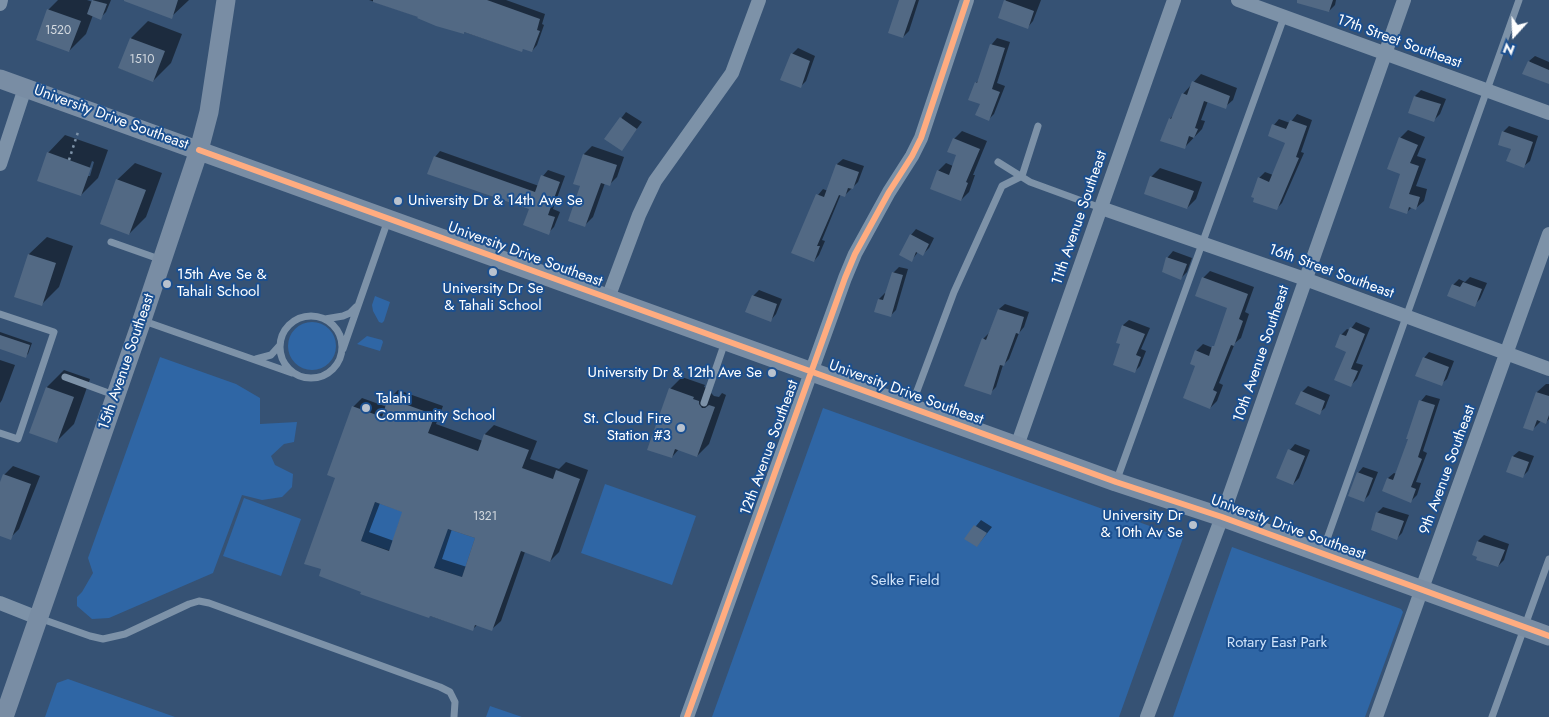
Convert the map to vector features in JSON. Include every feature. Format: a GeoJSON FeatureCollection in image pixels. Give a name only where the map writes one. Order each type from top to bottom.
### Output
{"type":"FeatureCollection","features":[{"type":"Feature","properties":{"kind":"street"},"geometry":{"type":"LineString","coordinates":[[0,4],[2,0]]}},
{"type":"Feature","properties":{"kind":"street","name":"15th Avenue Southeast"},"geometry":{"type":"LineString","coordinates":[[4,717],[116,396],[199,150],[209,112],[226,0]]}},
{"type":"Feature","properties":{"kind":"street"},"geometry":{"type":"LineString","coordinates":[[608,298],[639,215],[655,182],[732,73],[746,40],[759,0]]}},
{"type":"Feature","properties":{"kind":"street","name":"12th Avenue Southeast"},"geometry":{"type":"LineString","coordinates":[[687,717],[855,254],[921,138],[967,0]]}},
{"type":"Feature","properties":{"kind":"street","name":"11th Avenue Southeast"},"geometry":{"type":"LineString","coordinates":[[1017,446],[1174,0]]}},
{"type":"Feature","properties":{"kind":"street","name":"17th Street Southeast"},"geometry":{"type":"LineString","coordinates":[[1238,0],[1486,92],[1549,113]]}},
{"type":"Feature","properties":{"kind":"street","name":"10th Avenue Southeast"},"geometry":{"type":"LineString","coordinates":[[1147,717],[1222,517],[1404,0]]}},
{"type":"Feature","properties":{"kind":"street","name":"University Drive Southeast"},"geometry":{"type":"LineString","coordinates":[[0,79],[1116,482],[1222,517],[1549,636]]}},
{"type":"Feature","properties":{"kind":"street"},"geometry":{"type":"LineString","coordinates":[[0,164],[25,88]]}},
{"type":"Feature","properties":{"kind":"street","name":"16th Street Southeast"},"geometry":{"type":"LineString","coordinates":[[1101,208],[1305,279],[1549,369]]}},
{"type":"Feature","properties":{"kind":"street","name":"9th Avenue Southeast"},"geometry":{"type":"LineString","coordinates":[[1376,717],[1549,234]]}},
{"type":"Feature","properties":{"kind":"street"},"geometry":{"type":"LineString","coordinates":[[0,604],[38,618]]}},
{"type":"Feature","properties":{"kind":"lane"},"geometry":{"type":"LineString","coordinates":[[1322,553],[1519,0]]}},
{"type":"Feature","properties":{"kind":"lane"},"geometry":{"type":"LineString","coordinates":[[1116,482],[1284,17]]}},
{"type":"Feature","properties":{"kind":"lane"},"geometry":{"type":"LineString","coordinates":[[911,408],[954,292],[1002,186],[1022,176],[1038,126]]}},
{"type":"Feature","properties":{"kind":"lane"},"geometry":{"type":"LineString","coordinates":[[998,162],[1030,182],[1101,208]]}},
{"type":"Feature","properties":{"kind":"lane"},"geometry":{"type":"LineString","coordinates":[[142,320],[299,376],[314,378],[329,373],[342,354],[389,218]]}},
{"type":"Feature","properties":{"kind":"lane"},"geometry":{"type":"LineString","coordinates":[[111,242],[162,260]]}},
{"type":"Feature","properties":{"kind":"lane"},"geometry":{"type":"LineString","coordinates":[[254,360],[271,355],[280,344],[286,330],[298,320],[315,317],[324,319],[344,316],[358,305]]}},
{"type":"Feature","properties":{"kind":"lane"},"geometry":{"type":"LineString","coordinates":[[0,314],[54,332],[18,439],[0,433]]}},
{"type":"Feature","properties":{"kind":"lane"},"geometry":{"type":"LineString","coordinates":[[324,319],[337,330],[341,338],[342,354]]}},
{"type":"Feature","properties":{"kind":"lane"},"geometry":{"type":"LineString","coordinates":[[704,403],[726,341]]}},
{"type":"Feature","properties":{"kind":"lane"},"geometry":{"type":"LineString","coordinates":[[280,344],[287,366],[299,376]]}},
{"type":"Feature","properties":{"kind":"lane"},"geometry":{"type":"LineString","coordinates":[[65,377],[116,396]]}},
{"type":"Feature","properties":{"kind":"lane"},"geometry":{"type":"LineString","coordinates":[[1492,717],[1549,559]]}},
{"type":"Feature","properties":{"kind":"lane"},"geometry":{"type":"LineString","coordinates":[[38,618],[103,639],[125,634],[190,604],[199,601],[209,603],[440,687],[450,692],[455,702],[454,717]]}},
{"type":"Feature","properties":{"kind":"path"},"geometry":{"type":"LineString","coordinates":[[69,160],[78,132]]}},
{"type":"Feature","properties":{"kind":"green space"},"geometry":{"type":"Polygon","coordinates":[[[375,296],[390,302],[382,323],[379,322],[373,311],[372,305],[375,296]]]}},
{"type":"Feature","properties":{"kind":"green space"},"geometry":{"type":"Polygon","coordinates":[[[312,322],[321,324],[329,329],[334,337],[336,346],[334,355],[329,363],[321,368],[312,370],[303,368],[295,363],[290,355],[288,346],[290,337],[295,329],[303,324],[312,322]]]}},
{"type":"Feature","properties":{"kind":"green space"},"geometry":{"type":"Polygon","coordinates":[[[367,336],[382,340],[380,351],[357,344],[367,336]]]}},
{"type":"Feature","properties":{"kind":"green space"},"geometry":{"type":"Polygon","coordinates":[[[160,357],[236,384],[260,398],[260,424],[297,422],[294,442],[284,444],[271,456],[275,465],[293,474],[292,487],[282,497],[262,500],[242,495],[213,573],[109,618],[92,619],[77,606],[77,597],[93,573],[88,558],[160,357]]]}},
{"type":"Feature","properties":{"kind":"green space","name":"Selke Field"},"geometry":{"type":"Polygon","coordinates":[[[823,408],[1183,538],[1119,717],[712,717],[823,408]]]}},
{"type":"Feature","properties":{"kind":"green space"},"geometry":{"type":"Polygon","coordinates":[[[605,484],[696,516],[672,585],[581,553],[605,484]]]}},
{"type":"Feature","properties":{"kind":"green space"},"geometry":{"type":"Polygon","coordinates":[[[244,498],[301,519],[281,576],[223,556],[244,498]]]}},
{"type":"Feature","properties":{"kind":"green space"},"geometry":{"type":"Polygon","coordinates":[[[375,502],[404,512],[399,522],[391,551],[361,541],[375,502]]]}},
{"type":"Feature","properties":{"kind":"green space"},"geometry":{"type":"Polygon","coordinates":[[[445,528],[475,538],[462,577],[432,567],[445,528]]]}},
{"type":"Feature","properties":{"kind":"green space","name":"Rotary East Park"},"geometry":{"type":"Polygon","coordinates":[[[1232,547],[1401,609],[1403,612],[1365,717],[1173,717],[1232,547]]]}},
{"type":"Feature","properties":{"kind":"green space"},"geometry":{"type":"Polygon","coordinates":[[[68,679],[175,717],[45,717],[57,683],[68,679]]]}},
{"type":"Feature","properties":{"kind":"green space"},"geometry":{"type":"Polygon","coordinates":[[[490,706],[522,717],[486,717],[490,706]]]}},
{"type":"Feature","properties":{"kind":"building"},"geometry":{"type":"Polygon","coordinates":[[[92,0],[107,4],[101,20],[87,14],[92,0]]]}},
{"type":"Feature","properties":{"kind":"building"},"geometry":{"type":"Polygon","coordinates":[[[124,0],[178,0],[172,19],[124,0]]]}},
{"type":"Feature","properties":{"kind":"building"},"geometry":{"type":"Polygon","coordinates":[[[373,0],[487,0],[540,19],[537,30],[540,31],[532,52],[523,49],[522,52],[464,32],[464,34],[436,26],[418,17],[373,2],[373,0]]]}},
{"type":"Feature","properties":{"kind":"building"},"geometry":{"type":"Polygon","coordinates":[[[899,0],[916,0],[903,38],[888,33],[899,0]]]}},
{"type":"Feature","properties":{"kind":"building"},"geometry":{"type":"Polygon","coordinates":[[[1004,0],[1034,11],[1028,29],[998,18],[1004,0]]]}},
{"type":"Feature","properties":{"kind":"building"},"geometry":{"type":"Polygon","coordinates":[[[1297,0],[1333,0],[1329,12],[1297,3],[1297,0]]]}},
{"type":"Feature","properties":{"kind":"building"},"geometry":{"type":"Polygon","coordinates":[[[47,9],[81,21],[69,52],[36,40],[47,9]]]}},
{"type":"Feature","properties":{"kind":"building"},"geometry":{"type":"Polygon","coordinates":[[[130,38],[165,51],[153,82],[118,68],[130,38]]]}},
{"type":"Feature","properties":{"kind":"building"},"geometry":{"type":"Polygon","coordinates":[[[990,44],[1005,48],[992,89],[1000,92],[989,121],[975,115],[980,104],[968,100],[975,82],[977,83],[990,44]]]}},
{"type":"Feature","properties":{"kind":"building"},"geometry":{"type":"Polygon","coordinates":[[[791,53],[810,61],[801,88],[780,80],[791,53]]]}},
{"type":"Feature","properties":{"kind":"building"},"geometry":{"type":"Polygon","coordinates":[[[1528,61],[1549,70],[1549,84],[1522,74],[1528,61]]]}},
{"type":"Feature","properties":{"kind":"building"},"geometry":{"type":"Polygon","coordinates":[[[1192,81],[1230,96],[1226,109],[1204,101],[1195,128],[1198,129],[1194,138],[1189,136],[1185,149],[1160,141],[1182,93],[1187,95],[1192,81]]]}},
{"type":"Feature","properties":{"kind":"building"},"geometry":{"type":"Polygon","coordinates":[[[1414,96],[1441,104],[1434,122],[1408,113],[1414,96]]]}},
{"type":"Feature","properties":{"kind":"building"},"geometry":{"type":"Polygon","coordinates":[[[620,117],[637,129],[622,151],[604,139],[620,117]]]}},
{"type":"Feature","properties":{"kind":"building"},"geometry":{"type":"Polygon","coordinates":[[[1290,120],[1307,126],[1296,157],[1299,158],[1277,210],[1253,202],[1254,198],[1251,197],[1258,177],[1269,182],[1285,143],[1268,136],[1272,124],[1286,129],[1290,120]]]}},
{"type":"Feature","properties":{"kind":"building"},"geometry":{"type":"Polygon","coordinates":[[[1502,131],[1533,142],[1524,168],[1506,161],[1511,149],[1498,145],[1502,131]]]}},
{"type":"Feature","properties":{"kind":"building"},"geometry":{"type":"Polygon","coordinates":[[[1399,137],[1418,145],[1410,163],[1419,166],[1409,194],[1420,197],[1416,210],[1409,207],[1407,214],[1389,208],[1400,174],[1387,169],[1399,137]]]}},
{"type":"Feature","properties":{"kind":"building"},"geometry":{"type":"Polygon","coordinates":[[[953,138],[980,149],[966,182],[968,183],[961,201],[930,189],[937,170],[949,175],[956,155],[947,152],[953,138]]]}},
{"type":"Feature","properties":{"kind":"building"},"geometry":{"type":"Polygon","coordinates":[[[47,152],[91,168],[81,196],[37,181],[47,152]]]}},
{"type":"Feature","properties":{"kind":"building"},"geometry":{"type":"Polygon","coordinates":[[[583,154],[617,165],[610,186],[601,183],[585,227],[568,221],[580,186],[573,184],[583,154]]]}},
{"type":"Feature","properties":{"kind":"building"},"geometry":{"type":"Polygon","coordinates":[[[434,156],[535,192],[541,175],[560,182],[548,215],[555,217],[549,235],[523,225],[529,209],[427,174],[434,156]]]}},
{"type":"Feature","properties":{"kind":"building"},"geometry":{"type":"Polygon","coordinates":[[[836,164],[859,172],[853,189],[848,188],[845,197],[839,195],[817,246],[820,246],[814,262],[791,253],[816,194],[824,197],[836,164]]]}},
{"type":"Feature","properties":{"kind":"building"},"geometry":{"type":"Polygon","coordinates":[[[1150,176],[1194,191],[1187,209],[1144,194],[1150,176]]]}},
{"type":"Feature","properties":{"kind":"building"},"geometry":{"type":"Polygon","coordinates":[[[116,179],[146,190],[129,235],[100,224],[116,179]]]}},
{"type":"Feature","properties":{"kind":"building"},"geometry":{"type":"Polygon","coordinates":[[[910,234],[929,244],[923,256],[916,252],[912,262],[899,255],[910,234]]]}},
{"type":"Feature","properties":{"kind":"building"},"geometry":{"type":"Polygon","coordinates":[[[28,254],[56,263],[42,306],[14,297],[28,254]]]}},
{"type":"Feature","properties":{"kind":"building"},"geometry":{"type":"Polygon","coordinates":[[[1166,257],[1187,264],[1181,280],[1162,272],[1166,257]]]}},
{"type":"Feature","properties":{"kind":"building"},"geometry":{"type":"Polygon","coordinates":[[[892,272],[903,275],[891,317],[874,312],[878,299],[883,300],[892,272]]]}},
{"type":"Feature","properties":{"kind":"building"},"geometry":{"type":"Polygon","coordinates":[[[1202,277],[1248,294],[1239,319],[1243,321],[1234,346],[1231,345],[1213,390],[1217,392],[1210,409],[1183,398],[1195,366],[1190,364],[1195,350],[1209,356],[1227,308],[1195,296],[1202,277]]]}},
{"type":"Feature","properties":{"kind":"building"},"geometry":{"type":"Polygon","coordinates":[[[1463,282],[1482,289],[1475,307],[1447,296],[1452,284],[1460,287],[1463,282]]]}},
{"type":"Feature","properties":{"kind":"building"},"geometry":{"type":"Polygon","coordinates":[[[752,295],[777,304],[771,322],[745,312],[752,295]]]}},
{"type":"Feature","properties":{"kind":"building"},"geometry":{"type":"Polygon","coordinates":[[[998,309],[1024,317],[1019,334],[1016,333],[1004,366],[1000,365],[991,395],[964,386],[982,338],[986,340],[998,309]]]}},
{"type":"Feature","properties":{"kind":"building"},"geometry":{"type":"Polygon","coordinates":[[[1122,325],[1145,334],[1136,355],[1141,357],[1135,373],[1113,365],[1120,344],[1116,343],[1122,325]]]}},
{"type":"Feature","properties":{"kind":"building"},"geometry":{"type":"Polygon","coordinates":[[[1350,327],[1365,334],[1351,369],[1358,371],[1351,387],[1334,380],[1346,352],[1335,347],[1340,334],[1346,336],[1350,327]]]}},
{"type":"Feature","properties":{"kind":"building"},"geometry":{"type":"Polygon","coordinates":[[[0,335],[30,345],[26,358],[0,349],[0,335]]]}},
{"type":"Feature","properties":{"kind":"building"},"geometry":{"type":"Polygon","coordinates":[[[1423,357],[1449,367],[1442,386],[1415,376],[1423,357]]]}},
{"type":"Feature","properties":{"kind":"building"},"geometry":{"type":"Polygon","coordinates":[[[46,387],[74,397],[57,443],[29,433],[46,387]]]}},
{"type":"Feature","properties":{"kind":"building","name":"St. Cloud Fire Station #3"},"geometry":{"type":"Polygon","coordinates":[[[669,388],[694,397],[693,399],[699,401],[702,408],[709,405],[715,407],[697,457],[675,449],[672,458],[647,450],[669,388]]]}},
{"type":"Feature","properties":{"kind":"building"},"geometry":{"type":"Polygon","coordinates":[[[1301,391],[1325,401],[1320,415],[1295,404],[1301,391]]]}},
{"type":"Feature","properties":{"kind":"building"},"geometry":{"type":"Polygon","coordinates":[[[1536,392],[1549,396],[1549,415],[1546,424],[1537,420],[1533,431],[1523,428],[1536,392]]]}},
{"type":"Feature","properties":{"kind":"building","name":"Talahi Community School"},"geometry":{"type":"Polygon","coordinates":[[[388,398],[435,415],[428,433],[478,451],[484,434],[529,450],[522,468],[553,479],[556,470],[580,479],[550,562],[521,551],[492,631],[475,625],[473,631],[360,594],[361,592],[319,576],[321,569],[304,564],[335,478],[327,475],[352,406],[382,417],[388,398]],[[375,502],[361,541],[389,551],[402,512],[375,502]],[[448,529],[434,568],[462,577],[475,538],[448,529]]]}},
{"type":"Feature","properties":{"kind":"building"},"geometry":{"type":"Polygon","coordinates":[[[1419,400],[1435,405],[1418,457],[1422,459],[1411,487],[1416,489],[1411,503],[1382,491],[1387,478],[1393,480],[1408,439],[1406,439],[1419,400]]]}},
{"type":"Feature","properties":{"kind":"building"},"geometry":{"type":"Polygon","coordinates":[[[1288,449],[1305,456],[1293,485],[1276,478],[1288,449]]]}},
{"type":"Feature","properties":{"kind":"building"},"geometry":{"type":"Polygon","coordinates":[[[1512,456],[1529,462],[1523,478],[1506,472],[1512,456]]]}},
{"type":"Feature","properties":{"kind":"building"},"geometry":{"type":"Polygon","coordinates":[[[1357,472],[1373,478],[1364,502],[1348,496],[1357,472]]]}},
{"type":"Feature","properties":{"kind":"building"},"geometry":{"type":"Polygon","coordinates":[[[3,474],[31,484],[11,540],[0,536],[0,482],[3,474]]]}},
{"type":"Feature","properties":{"kind":"building"},"geometry":{"type":"Polygon","coordinates":[[[1376,512],[1404,521],[1397,540],[1371,530],[1376,512]]]}},
{"type":"Feature","properties":{"kind":"building"},"geometry":{"type":"Polygon","coordinates":[[[974,525],[987,533],[977,547],[964,539],[974,525]]]}},
{"type":"Feature","properties":{"kind":"building"},"geometry":{"type":"Polygon","coordinates":[[[1477,541],[1505,550],[1498,567],[1476,560],[1477,557],[1472,555],[1477,541]]]}},
{"type":"Feature","properties":{"kind":"cycle path"},"geometry":{"type":"LineString","coordinates":[[687,717],[845,278],[855,254],[921,138],[967,0]]}},
{"type":"Feature","properties":{"kind":"cycle path"},"geometry":{"type":"LineString","coordinates":[[199,150],[1116,482],[1222,517],[1549,636]]}},
{"type":"Feature","properties":{"kind":"place","name":"University Dr & 14th Ave Se"},"geometry":{"type":"Point","coordinates":[398,201]}},
{"type":"Feature","properties":{"kind":"place","name":"University Dr Se & Tahali School"},"geometry":{"type":"Point","coordinates":[493,272]}},
{"type":"Feature","properties":{"kind":"place","name":"15th Ave Se & Tahali School"},"geometry":{"type":"Point","coordinates":[167,284]}},
{"type":"Feature","properties":{"kind":"place","name":"University Dr & 12th Ave Se"},"geometry":{"type":"Point","coordinates":[772,373]}},
{"type":"Feature","properties":{"kind":"place","name":"Talahi Community School"},"geometry":{"type":"Point","coordinates":[366,408]}},
{"type":"Feature","properties":{"kind":"place","name":"St. Cloud Fire Station #3"},"geometry":{"type":"Point","coordinates":[681,428]}},
{"type":"Feature","properties":{"kind":"place","name":"University Dr & 10th Av Se"},"geometry":{"type":"Point","coordinates":[1193,525]}}]}
